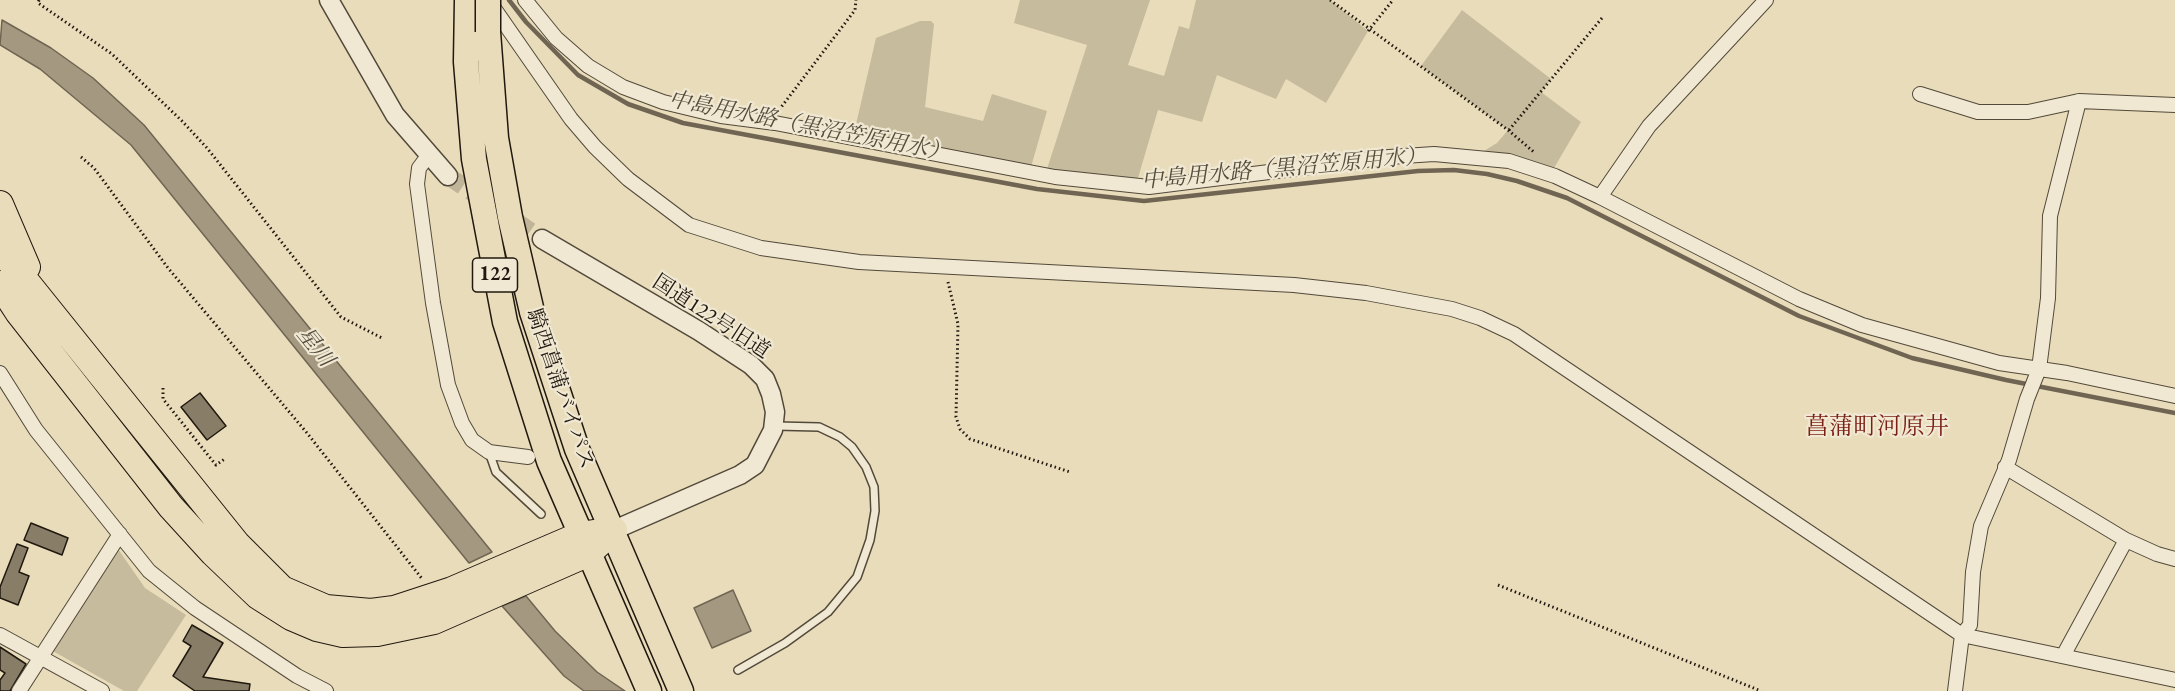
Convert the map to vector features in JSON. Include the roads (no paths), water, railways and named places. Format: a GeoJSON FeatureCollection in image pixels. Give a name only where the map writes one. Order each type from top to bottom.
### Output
{"type":"FeatureCollection","features":[{"type":"Feature","properties":{"kind":"highway","name":"騎西菖蒲バイパス"},"geometry":{"type":"LineString","coordinates":[[477,1],[488,32],[496,138],[510,217],[532,312],[578,449],[614,530]]}},
{"type":"Feature","properties":{"kind":"highway","name":"騎西菖蒲バイパス"},"geometry":{"type":"LineString","coordinates":[[477,1],[466,62],[474,159],[495,274],[519,371],[549,461],[633,654],[667,687]]}},
{"type":"Feature","properties":{"kind":"highway"},"geometry":{"type":"LineString","coordinates":[[0,204],[40,297]]}},
{"type":"Feature","properties":{"kind":"highway"},"geometry":{"type":"LineString","coordinates":[[0,249],[237,544],[282,589],[326,608],[371,612],[459,599]]}},
{"type":"Feature","properties":{"kind":"highway"},"geometry":{"type":"LineString","coordinates":[[0,284],[9,305],[171,507],[213,553],[258,596],[291,617],[317,628],[343,634],[403,630],[459,599],[614,530]]}},
{"type":"Feature","properties":{"kind":"highway"},"geometry":{"type":"LineString","coordinates":[[614,530],[610,553],[667,687]]}},
{"type":"Feature","properties":{"kind":"street"},"geometry":{"type":"LineString","coordinates":[[329,0],[378,89],[395,115],[428,156],[448,176]]}},
{"type":"Feature","properties":{"kind":"street"},"geometry":{"type":"LineString","coordinates":[[525,0],[571,52],[623,87],[652,99],[693,110],[775,123],[1055,177],[1130,186],[1183,184],[1389,157],[1434,154],[1509,161],[1555,176],[1799,299],[1862,325],[1999,363],[2175,396]]}},
{"type":"Feature","properties":{"kind":"street"},"geometry":{"type":"LineString","coordinates":[[1600,197],[1649,126],[1766,0]]}},
{"type":"Feature","properties":{"kind":"street"},"geometry":{"type":"LineString","coordinates":[[477,1],[595,147],[628,180],[689,225],[761,248],[798,255],[860,262],[1294,285],[1419,301],[1480,318],[1514,334],[1558,362],[1962,635],[2175,680]]}},
{"type":"Feature","properties":{"kind":"street"},"geometry":{"type":"LineString","coordinates":[[1920,94],[1978,112],[2028,112],[2079,101],[2175,105]]}},
{"type":"Feature","properties":{"kind":"street"},"geometry":{"type":"LineString","coordinates":[[1955,691],[1962,635],[1970,625],[1973,572],[1981,526],[2005,467],[2026,399],[2039,369],[2048,298],[2050,216],[2079,101]]}},
{"type":"Feature","properties":{"kind":"street"},"geometry":{"type":"LineString","coordinates":[[428,156],[419,168],[417,184],[448,385],[462,423],[472,440],[489,452],[528,457]]}},
{"type":"Feature","properties":{"kind":"street","name":"国道122号旧道"},"geometry":{"type":"LineString","coordinates":[[542,239],[699,331],[751,365],[765,379],[771,394],[775,412],[774,426],[767,446],[755,465],[740,475],[614,530]]}},
{"type":"Feature","properties":{"kind":"street"},"geometry":{"type":"LineString","coordinates":[[0,373],[36,430],[149,571],[195,608],[297,676],[326,691]]}},
{"type":"Feature","properties":{"kind":"street"},"geometry":{"type":"LineString","coordinates":[[2005,467],[2126,540],[2157,554],[2175,559]]}},
{"type":"Feature","properties":{"kind":"street"},"geometry":{"type":"LineString","coordinates":[[19,691],[120,534]]}},
{"type":"Feature","properties":{"kind":"street"},"geometry":{"type":"LineString","coordinates":[[2063,656],[2126,540]]}},
{"type":"Feature","properties":{"kind":"street"},"geometry":{"type":"LineString","coordinates":[[0,635],[102,691]]}},
{"type":"Feature","properties":{"kind":"lane"},"geometry":{"type":"LineString","coordinates":[[738,670],[785,644],[828,612],[857,577],[870,540],[875,511],[874,487],[866,467],[852,447],[840,437],[819,427],[774,426]]}},
{"type":"Feature","properties":{"kind":"lane"},"geometry":{"type":"LineString","coordinates":[[489,452],[496,472],[541,514]]}},
{"type":"Feature","properties":{"kind":"water","name":"星川"},"geometry":{"type":"Polygon","coordinates":[[[2,20],[51,48],[93,78],[144,125],[492,552],[469,563],[131,145],[40,69],[0,45],[2,20]]]}},
{"type":"Feature","properties":{"kind":"water"},"geometry":{"type":"Polygon","coordinates":[[[733,590],[751,631],[712,648],[694,608],[733,590]]]}},
{"type":"Feature","properties":{"kind":"water"},"geometry":{"type":"Polygon","coordinates":[[[526,596],[555,631],[597,672],[625,691],[584,691],[564,676],[502,606],[526,596]]]}},
{"type":"Feature","properties":{"kind":"waterway","name":"中島用水路（黒沼笠原用水）"},"geometry":{"type":"LineString","coordinates":[[509,0],[526,22],[578,75],[628,104],[683,123],[1037,189],[1144,201],[1418,171],[1454,170],[1487,174],[1517,181],[1567,198],[1799,316],[1912,358],[2006,380],[2175,413]]}},
{"type":"Feature","properties":{"kind":"tunnel"},"geometry":{"type":"LineString","coordinates":[[448,176],[542,239]]}},
{"type":"Feature","properties":{"kind":"district","name":"菖蒲町河原井"},"geometry":{"type":"Point","coordinates":[1877,427]}}]}
